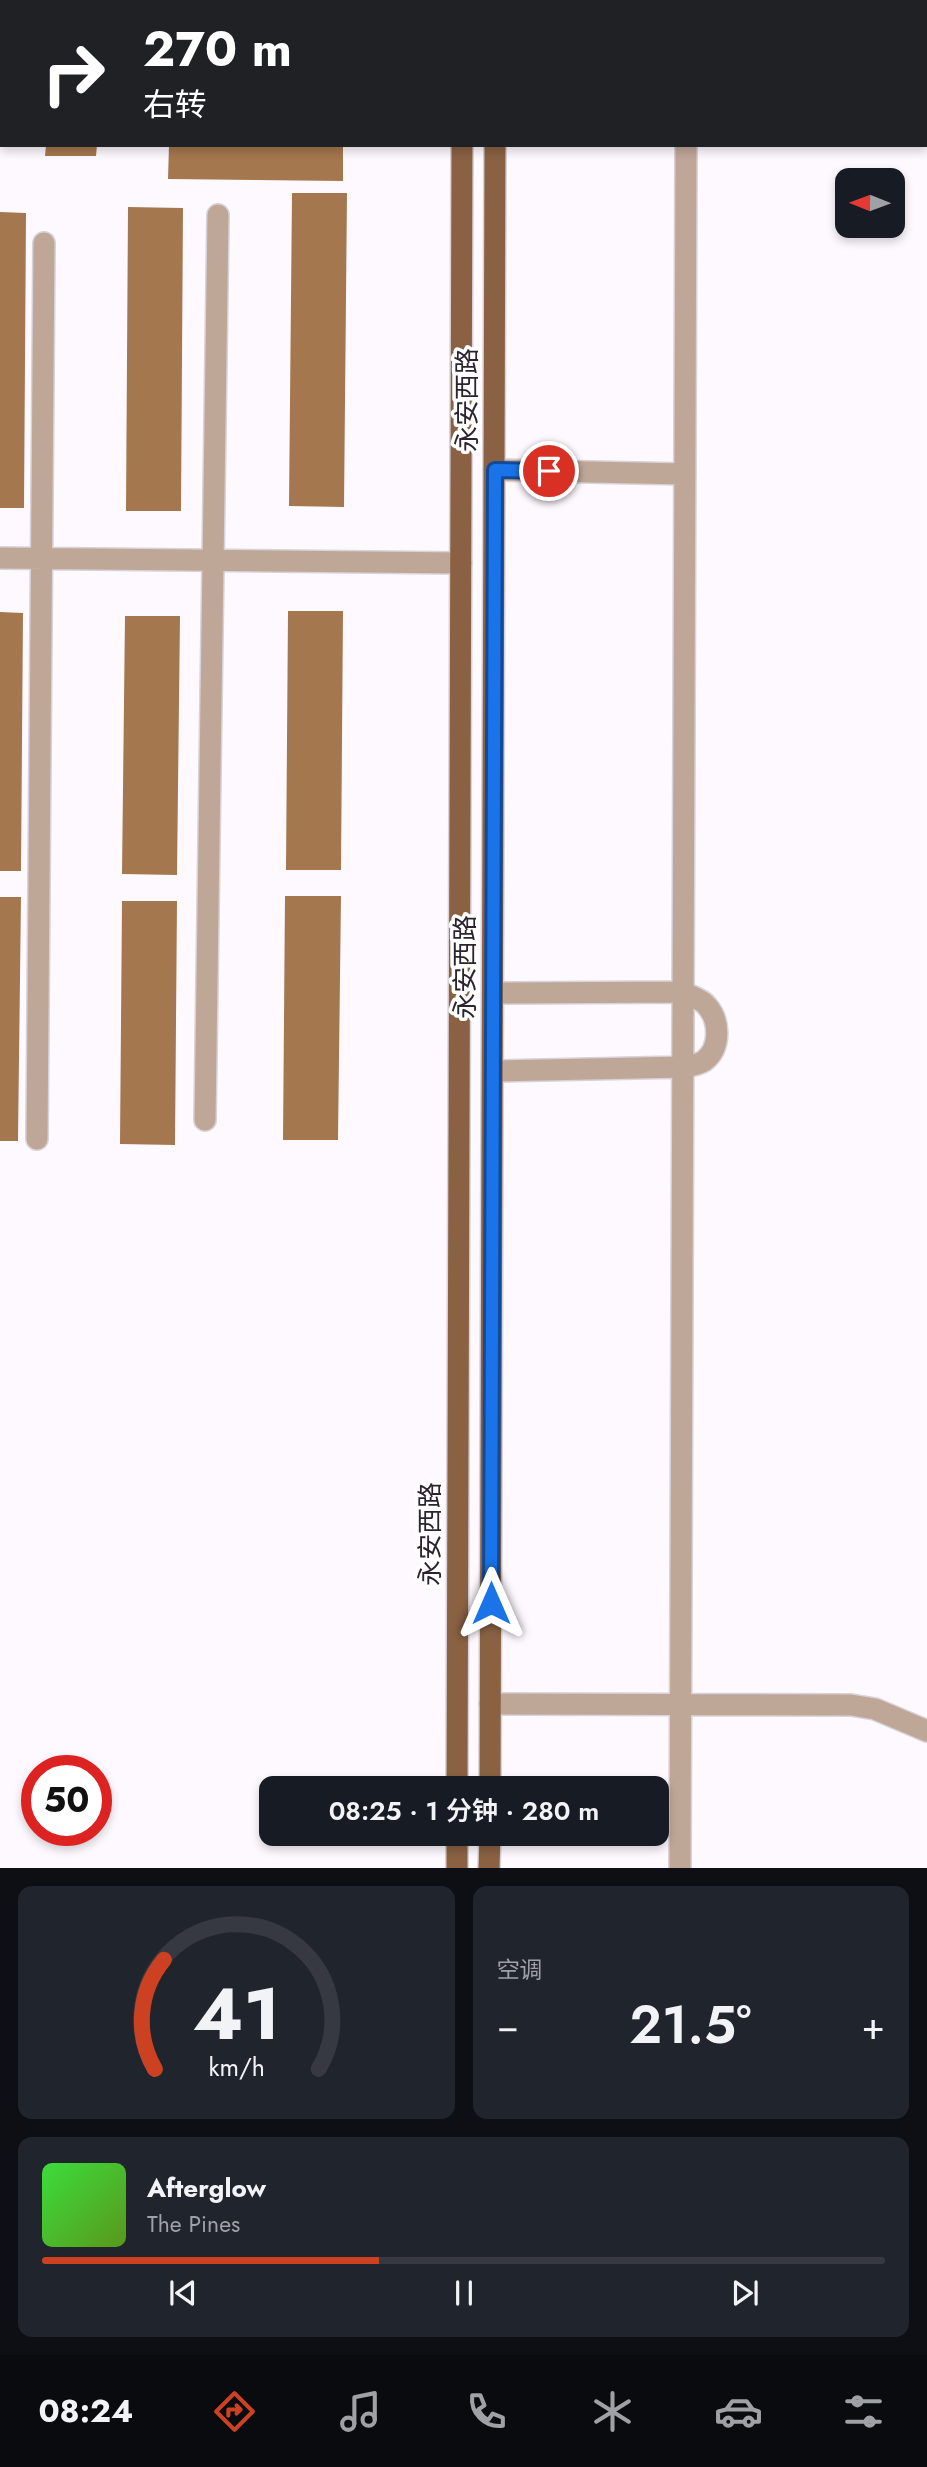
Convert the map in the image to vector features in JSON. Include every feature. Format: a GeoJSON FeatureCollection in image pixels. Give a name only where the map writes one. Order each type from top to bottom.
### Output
{"type":"FeatureCollection","features":[{"type":"Feature","properties":{"kind":"main road","name":"永安西路"},"geometry":{"type":"LineString","coordinates":[[457,1776],[461,147]]}},
{"type":"Feature","properties":{"kind":"main road","name":"永安西路"},"geometry":{"type":"LineString","coordinates":[[490,1776],[495,147]]}},
{"type":"Feature","properties":{"kind":"main road"},"geometry":{"type":"LineString","coordinates":[[457,1846],[457,1868]]}},
{"type":"Feature","properties":{"kind":"main road"},"geometry":{"type":"LineString","coordinates":[[489,1868],[490,1846]]}},
{"type":"Feature","properties":{"kind":"lane"},"geometry":{"type":"LineString","coordinates":[[680,1868],[686,147]]}},
{"type":"Feature","properties":{"kind":"lane"},"geometry":{"type":"LineString","coordinates":[[205,1120],[218,215]]}},
{"type":"Feature","properties":{"kind":"lane"},"geometry":{"type":"LineString","coordinates":[[37,1139],[44,243]]}},
{"type":"Feature","properties":{"kind":"lane"},"geometry":{"type":"LineString","coordinates":[[495,470],[685,474]]}},
{"type":"Feature","properties":{"kind":"lane"},"geometry":{"type":"LineString","coordinates":[[0,558],[461,562]]}},
{"type":"Feature","properties":{"kind":"lane"},"geometry":{"type":"LineString","coordinates":[[492,1071],[682,1067],[702,1063],[713,1053],[717,1037],[716,1021],[706,1003],[683,992],[493,993]]}},
{"type":"Feature","properties":{"kind":"lane"},"geometry":{"type":"LineString","coordinates":[[490,1703],[851,1704],[874,1709],[927,1731]]}},
{"type":"Feature","properties":{"kind":"building"},"geometry":{"type":"Polygon","coordinates":[[[46,147],[97,147],[96,156],[45,156],[46,147]]]}},
{"type":"Feature","properties":{"kind":"building"},"geometry":{"type":"Polygon","coordinates":[[[169,147],[343,147],[343,181],[168,179],[169,147]]]}},
{"type":"Feature","properties":{"kind":"building"},"geometry":{"type":"Polygon","coordinates":[[[292,193],[347,193],[344,507],[289,506],[292,193]]]}},
{"type":"Feature","properties":{"kind":"building"},"geometry":{"type":"Polygon","coordinates":[[[128,207],[183,208],[181,511],[126,511],[128,207]]]}},
{"type":"Feature","properties":{"kind":"building"},"geometry":{"type":"Polygon","coordinates":[[[0,212],[26,213],[24,508],[0,508],[0,212]]]}},
{"type":"Feature","properties":{"kind":"building"},"geometry":{"type":"Polygon","coordinates":[[[288,611],[343,611],[341,870],[286,870],[288,611]]]}},
{"type":"Feature","properties":{"kind":"building"},"geometry":{"type":"Polygon","coordinates":[[[0,612],[23,613],[21,871],[0,871],[0,612]]]}},
{"type":"Feature","properties":{"kind":"building"},"geometry":{"type":"Polygon","coordinates":[[[125,616],[180,616],[177,875],[122,874],[125,616]]]}},
{"type":"Feature","properties":{"kind":"building"},"geometry":{"type":"Polygon","coordinates":[[[285,896],[341,896],[338,1140],[283,1140],[285,896]]]}},
{"type":"Feature","properties":{"kind":"building"},"geometry":{"type":"Polygon","coordinates":[[[0,897],[21,897],[18,1141],[0,1141],[0,897]]]}},
{"type":"Feature","properties":{"kind":"building"},"geometry":{"type":"Polygon","coordinates":[[[122,901],[177,901],[175,1145],[120,1144],[122,901]]]}},
{"type":"Feature","properties":{"kind":"route"},"geometry":{"type":"LineString","coordinates":[[491,1603],[495,470],[549,471]]}}]}
